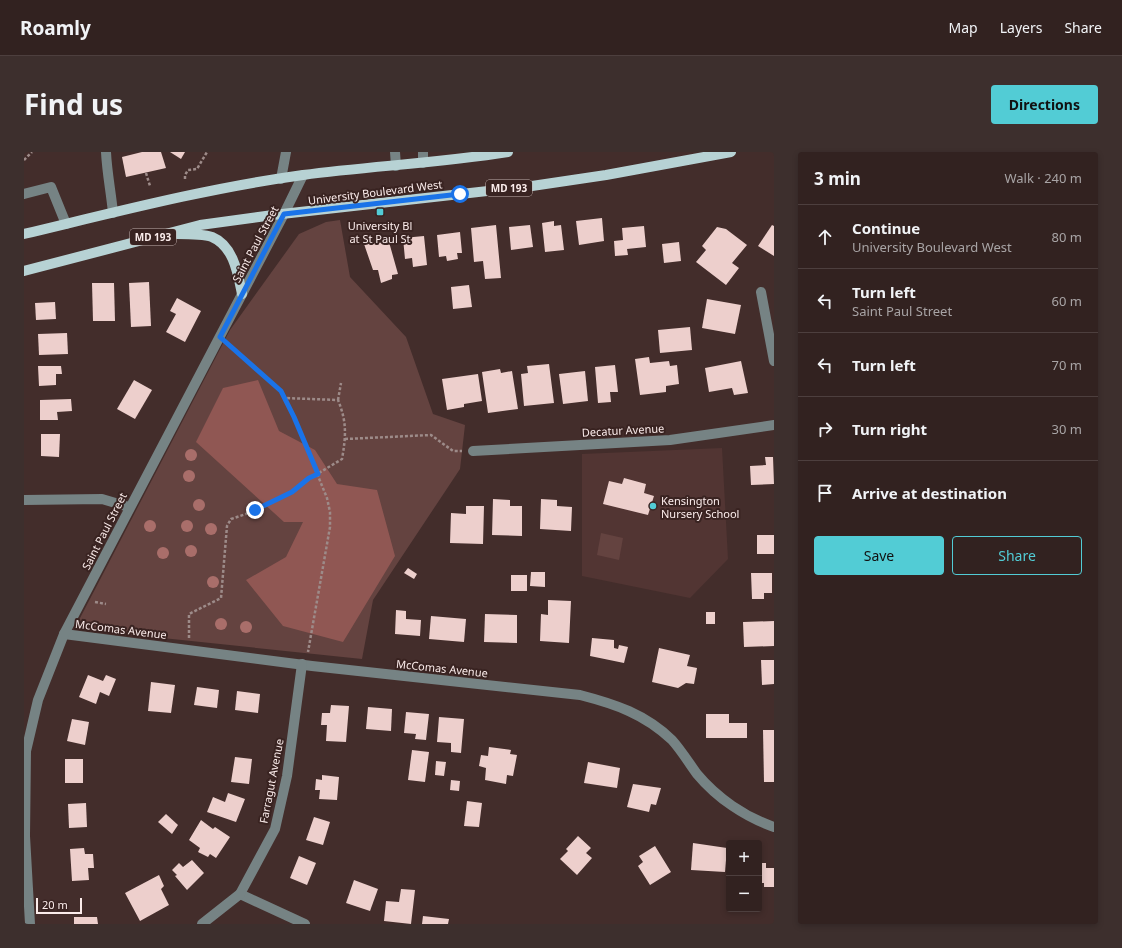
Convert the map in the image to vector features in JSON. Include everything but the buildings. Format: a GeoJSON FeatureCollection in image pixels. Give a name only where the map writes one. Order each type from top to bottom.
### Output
{"type":"FeatureCollection","features":[{"type":"Feature","properties":{"kind":"main road","name":"University Boulevard West"},"geometry":{"type":"LineString","coordinates":[[24,234],[190,194],[303,175],[423,163],[508,152]]}},
{"type":"Feature","properties":{"kind":"main road","name":"University Boulevard West"},"geometry":{"type":"LineString","coordinates":[[24,271],[200,225],[569,181],[731,152]]}},
{"type":"Feature","properties":{"kind":"main road"},"geometry":{"type":"LineString","coordinates":[[167,233],[212,237],[223,245],[235,262],[242,294]]}},
{"type":"Feature","properties":{"kind":"street"},"geometry":{"type":"LineString","coordinates":[[106,152],[107,180],[111,194],[113,213]]}},
{"type":"Feature","properties":{"kind":"street"},"geometry":{"type":"LineString","coordinates":[[281,179],[286,152]]}},
{"type":"Feature","properties":{"kind":"street"},"geometry":{"type":"LineString","coordinates":[[395,152],[396,166]]}},
{"type":"Feature","properties":{"kind":"street"},"geometry":{"type":"LineString","coordinates":[[423,152],[423,163]]}},
{"type":"Feature","properties":{"kind":"street","name":"Saint Paul Street"},"geometry":{"type":"LineString","coordinates":[[30,924],[25,836],[25,751],[38,700],[64,634],[129,507],[220,337],[303,175]]}},
{"type":"Feature","properties":{"kind":"street"},"geometry":{"type":"LineString","coordinates":[[24,194],[51,187],[66,224]]}},
{"type":"Feature","properties":{"kind":"street"},"geometry":{"type":"LineString","coordinates":[[761,292],[774,361]]}},
{"type":"Feature","properties":{"kind":"street","name":"Decatur Avenue"},"geometry":{"type":"LineString","coordinates":[[473,451],[670,440],[774,425]]}},
{"type":"Feature","properties":{"kind":"street"},"geometry":{"type":"LineString","coordinates":[[24,500],[102,499],[129,507]]}},
{"type":"Feature","properties":{"kind":"street","name":"McComas Avenue"},"geometry":{"type":"LineString","coordinates":[[64,634],[302,664],[580,695],[614,704],[641,717],[672,740],[699,776],[728,804],[752,818],[774,827]]}},
{"type":"Feature","properties":{"kind":"street","name":"Farragut Avenue"},"geometry":{"type":"LineString","coordinates":[[202,924],[240,894],[275,829],[287,776],[302,664]]}},
{"type":"Feature","properties":{"kind":"street"},"geometry":{"type":"LineString","coordinates":[[240,894],[305,924]]}},
{"type":"Feature","properties":{"kind":"path"},"geometry":{"type":"LineString","coordinates":[[24,160],[32,152]]}},
{"type":"Feature","properties":{"kind":"path"},"geometry":{"type":"LineString","coordinates":[[185,179],[185,175],[188,170],[198,169],[207,152]]}},
{"type":"Feature","properties":{"kind":"path"},"geometry":{"type":"LineString","coordinates":[[146,173],[150,186]]}},
{"type":"Feature","properties":{"kind":"path"},"geometry":{"type":"LineString","coordinates":[[220,337],[281,391],[294,417],[318,474],[330,512],[330,526],[308,652]]}},
{"type":"Feature","properties":{"kind":"path"},"geometry":{"type":"LineString","coordinates":[[189,650],[189,614],[221,598],[227,526],[232,519],[255,510],[292,492],[309,478],[342,459],[345,439],[345,416],[338,400],[341,383]]}},
{"type":"Feature","properties":{"kind":"path"},"geometry":{"type":"LineString","coordinates":[[284,398],[338,400]]}},
{"type":"Feature","properties":{"kind":"path"},"geometry":{"type":"LineString","coordinates":[[345,439],[431,436],[453,451],[473,451]]}},
{"type":"Feature","properties":{"kind":"path"},"geometry":{"type":"LineString","coordinates":[[94,602],[106,604]]}},
{"type":"Feature","properties":{"kind":"shaded area"},"geometry":{"type":"Polygon","coordinates":[[[340,220],[350,277],[406,337],[433,414],[465,425],[460,469],[373,600],[362,659],[86,630],[79,620],[230,330],[299,234],[326,222],[340,220]]]}},
{"type":"Feature","properties":{"kind":"shaded area"},"geometry":{"type":"Polygon","coordinates":[[[258,380],[279,431],[315,450],[337,484],[377,490],[395,556],[343,642],[283,626],[246,580],[286,557],[303,522],[284,522],[196,442],[223,388],[258,380]]]}},
{"type":"Feature","properties":{"kind":"shaded area","name":"Kensington Nursery School"},"geometry":{"type":"Polygon","coordinates":[[[722,448],[728,559],[690,598],[582,576],[582,454],[722,448]]]}},
{"type":"Feature","properties":{"kind":"shaded area"},"geometry":{"type":"Polygon","coordinates":[[[601,533],[623,538],[619,560],[597,555],[601,533]]]}},
{"type":"Feature","properties":{"kind":"place","name":"University Bl at St Paul St"},"geometry":{"type":"Point","coordinates":[380,212]}},
{"type":"Feature","properties":{"kind":"place","name":"Kensington Nursery School"},"geometry":{"type":"Point","coordinates":[653,506]}},
{"type":"Feature","properties":{"kind":"route"},"geometry":{"type":"LineString","coordinates":[[255,510],[292,492],[309,478],[318,474],[294,417],[281,391],[220,337],[284,214],[460,194]]}}]}
